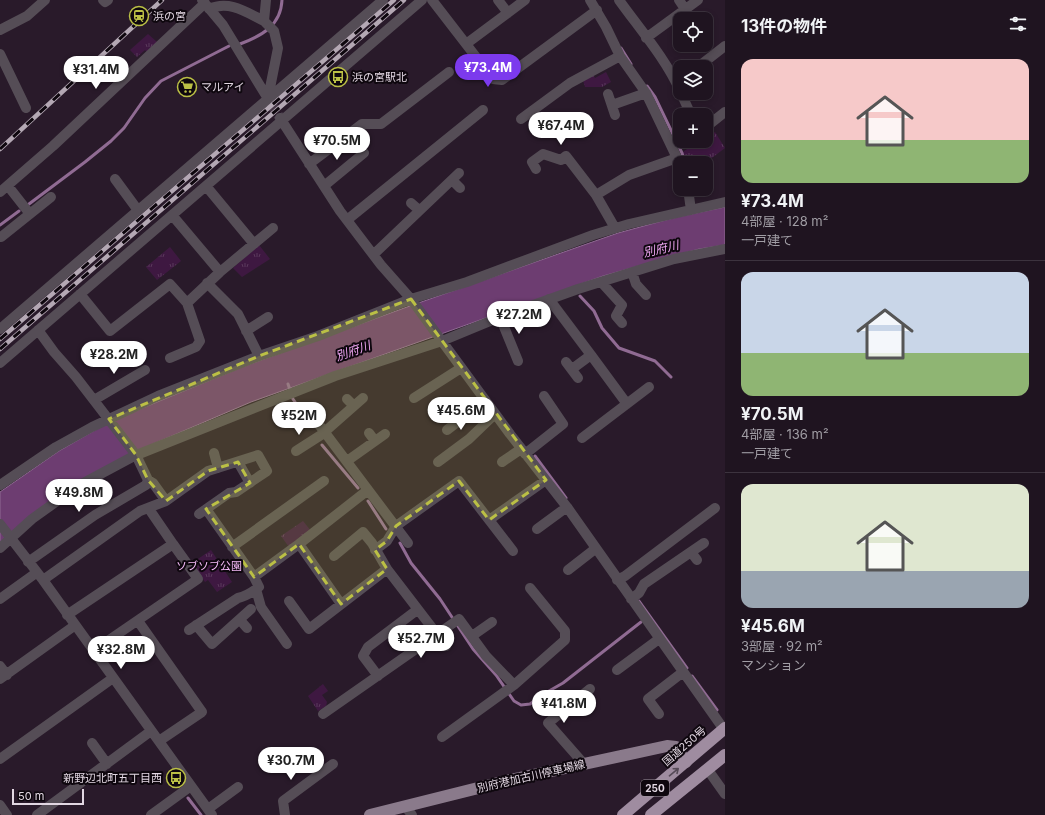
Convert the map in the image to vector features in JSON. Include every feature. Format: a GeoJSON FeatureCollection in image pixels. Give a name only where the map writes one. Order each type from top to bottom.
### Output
{"type":"FeatureCollection","features":[{"type":"Feature","properties":{"kind":"highway","name":"国道250号"},"geometry":{"type":"LineString","coordinates":[[623,815],[724,730]]}},
{"type":"Feature","properties":{"kind":"highway","name":"250"},"geometry":{"type":"LineString","coordinates":[[651,815],[725,755]]}},
{"type":"Feature","properties":{"kind":"main road","name":"別府港加古川停車場線"},"geometry":{"type":"LineString","coordinates":[[370,815],[408,811],[584,764],[667,746],[676,747],[686,762]]}},
{"type":"Feature","properties":{"kind":"street"},"geometry":{"type":"LineString","coordinates":[[0,30],[27,16],[45,0]]}},
{"type":"Feature","properties":{"kind":"street"},"geometry":{"type":"LineString","coordinates":[[103,0],[105,2],[108,0]]}},
{"type":"Feature","properties":{"kind":"street"},"geometry":{"type":"LineString","coordinates":[[266,0],[268,26]]}},
{"type":"Feature","properties":{"kind":"street"},"geometry":{"type":"LineString","coordinates":[[0,329],[137,209],[269,100],[383,0]]}},
{"type":"Feature","properties":{"kind":"street"},"geometry":{"type":"LineString","coordinates":[[0,363],[422,0]]}},
{"type":"Feature","properties":{"kind":"street"},"geometry":{"type":"LineString","coordinates":[[432,0],[493,79],[502,80],[597,10]]}},
{"type":"Feature","properties":{"kind":"street"},"geometry":{"type":"LineString","coordinates":[[498,0],[508,13]]}},
{"type":"Feature","properties":{"kind":"street"},"geometry":{"type":"LineString","coordinates":[[466,44],[525,0]]}},
{"type":"Feature","properties":{"kind":"street"},"geometry":{"type":"LineString","coordinates":[[590,0],[597,10],[620,56],[646,93],[675,156]]}},
{"type":"Feature","properties":{"kind":"street"},"geometry":{"type":"LineString","coordinates":[[618,0],[673,77]]}},
{"type":"Feature","properties":{"kind":"street"},"geometry":{"type":"LineString","coordinates":[[679,0],[685,9]]}},
{"type":"Feature","properties":{"kind":"street"},"geometry":{"type":"LineString","coordinates":[[646,38],[698,0]]}},
{"type":"Feature","properties":{"kind":"street"},"geometry":{"type":"LineString","coordinates":[[206,4],[222,25],[269,100]]}},
{"type":"Feature","properties":{"kind":"street"},"geometry":{"type":"LineString","coordinates":[[30,214],[4,189],[53,146],[206,4],[232,5],[268,26],[277,39],[278,48],[269,100]]}},
{"type":"Feature","properties":{"kind":"street"},"geometry":{"type":"LineString","coordinates":[[707,60],[725,46]]}},
{"type":"Feature","properties":{"kind":"street"},"geometry":{"type":"LineString","coordinates":[[0,54],[26,108]]}},
{"type":"Feature","properties":{"kind":"street"},"geometry":{"type":"LineString","coordinates":[[521,119],[570,83],[620,56]]}},
{"type":"Feature","properties":{"kind":"street"},"geometry":{"type":"LineString","coordinates":[[309,164],[362,124],[381,124],[449,72]]}},
{"type":"Feature","properties":{"kind":"street"},"geometry":{"type":"LineString","coordinates":[[612,104],[646,93]]}},
{"type":"Feature","properties":{"kind":"street"},"geometry":{"type":"LineString","coordinates":[[608,94],[615,115]]}},
{"type":"Feature","properties":{"kind":"street"},"geometry":{"type":"LineString","coordinates":[[348,220],[483,110]]}},
{"type":"Feature","properties":{"kind":"street"},"geometry":{"type":"LineString","coordinates":[[713,121],[725,112]]}},
{"type":"Feature","properties":{"kind":"street"},"geometry":{"type":"LineString","coordinates":[[281,120],[309,164],[348,220],[411,300],[485,401],[567,507],[595,549],[634,596],[658,639],[724,730]]}},
{"type":"Feature","properties":{"kind":"street"},"geometry":{"type":"LineString","coordinates":[[324,186],[364,153]]}},
{"type":"Feature","properties":{"kind":"street"},"geometry":{"type":"LineString","coordinates":[[536,169],[532,162],[543,154],[561,160],[566,156],[596,195],[615,228]]}},
{"type":"Feature","properties":{"kind":"street"},"geometry":{"type":"LineString","coordinates":[[596,195],[629,175],[673,163]]}},
{"type":"Feature","properties":{"kind":"street"},"geometry":{"type":"LineString","coordinates":[[374,254],[456,176],[460,188]]}},
{"type":"Feature","properties":{"kind":"street"},"geometry":{"type":"LineString","coordinates":[[114,179],[137,209]]}},
{"type":"Feature","properties":{"kind":"street"},"geometry":{"type":"LineString","coordinates":[[206,186],[254,244]]}},
{"type":"Feature","properties":{"kind":"street"},"geometry":{"type":"LineString","coordinates":[[689,196],[691,210]]}},
{"type":"Feature","properties":{"kind":"street"},"geometry":{"type":"LineString","coordinates":[[1,237],[17,230],[30,214],[51,197]]}},
{"type":"Feature","properties":{"kind":"street"},"geometry":{"type":"LineString","coordinates":[[0,485],[56,447],[109,419],[158,396],[259,356],[318,336],[411,300],[453,287],[615,228],[725,202]]}},
{"type":"Feature","properties":{"kind":"street"},"geometry":{"type":"LineString","coordinates":[[411,203],[419,210]]}},
{"type":"Feature","properties":{"kind":"street"},"geometry":{"type":"LineString","coordinates":[[172,215],[220,272]]}},
{"type":"Feature","properties":{"kind":"street"},"geometry":{"type":"LineString","coordinates":[[187,303],[207,283],[273,228]]}},
{"type":"Feature","properties":{"kind":"street"},"geometry":{"type":"LineString","coordinates":[[0,548],[11,540],[32,519],[78,486],[136,455],[335,376],[442,341],[500,317],[674,259],[725,249]]}},
{"type":"Feature","properties":{"kind":"street"},"geometry":{"type":"LineString","coordinates":[[632,272],[636,284],[646,295]]}},
{"type":"Feature","properties":{"kind":"street"},"geometry":{"type":"LineString","coordinates":[[207,283],[238,314],[259,356]]}},
{"type":"Feature","properties":{"kind":"street"},"geometry":{"type":"LineString","coordinates":[[602,283],[622,305],[616,316],[622,323]]}},
{"type":"Feature","properties":{"kind":"street"},"geometry":{"type":"LineString","coordinates":[[80,294],[110,331],[170,284],[187,303],[200,341],[196,348],[170,358]]}},
{"type":"Feature","properties":{"kind":"street"},"geometry":{"type":"LineString","coordinates":[[549,300],[592,355],[627,404]]}},
{"type":"Feature","properties":{"kind":"street"},"geometry":{"type":"LineString","coordinates":[[246,331],[268,317]]}},
{"type":"Feature","properties":{"kind":"street"},"geometry":{"type":"LineString","coordinates":[[500,317],[518,361]]}},
{"type":"Feature","properties":{"kind":"street"},"geometry":{"type":"LineString","coordinates":[[38,330],[136,455],[148,480],[153,483],[166,501]]}},
{"type":"Feature","properties":{"kind":"street"},"geometry":{"type":"LineString","coordinates":[[578,378],[569,365],[592,355]]}},
{"type":"Feature","properties":{"kind":"street"},"geometry":{"type":"LineString","coordinates":[[414,398],[461,368]]}},
{"type":"Feature","properties":{"kind":"street"},"geometry":{"type":"LineString","coordinates":[[94,400],[138,371]]}},
{"type":"Feature","properties":{"kind":"street"},"geometry":{"type":"LineString","coordinates":[[582,438],[595,432],[627,404],[649,388]]}},
{"type":"Feature","properties":{"kind":"street"},"geometry":{"type":"LineString","coordinates":[[502,462],[523,451],[565,423],[544,396]]}},
{"type":"Feature","properties":{"kind":"street"},"geometry":{"type":"LineString","coordinates":[[296,451],[320,436],[350,403],[363,398]]}},
{"type":"Feature","properties":{"kind":"street"},"geometry":{"type":"LineString","coordinates":[[447,430],[485,401]]}},
{"type":"Feature","properties":{"kind":"street"},"geometry":{"type":"LineString","coordinates":[[438,462],[469,439],[495,414]]}},
{"type":"Feature","properties":{"kind":"street"},"geometry":{"type":"LineString","coordinates":[[317,422],[320,436],[347,461],[395,528],[408,543]]}},
{"type":"Feature","properties":{"kind":"street"},"geometry":{"type":"LineString","coordinates":[[369,433],[375,441]]}},
{"type":"Feature","properties":{"kind":"street"},"geometry":{"type":"LineString","coordinates":[[347,461],[385,434]]}},
{"type":"Feature","properties":{"kind":"street"},"geometry":{"type":"LineString","coordinates":[[214,453],[218,468]]}},
{"type":"Feature","properties":{"kind":"street"},"geometry":{"type":"LineString","coordinates":[[0,599],[140,512],[166,501],[208,471],[258,456],[267,471],[236,492],[229,493],[203,512],[232,547],[254,577],[259,587],[246,596],[238,598],[193,628],[212,644],[251,609]]}},
{"type":"Feature","properties":{"kind":"street"},"geometry":{"type":"LineString","coordinates":[[238,462],[250,483]]}},
{"type":"Feature","properties":{"kind":"street"},"geometry":{"type":"LineString","coordinates":[[28,562],[95,515],[146,485],[148,480]]}},
{"type":"Feature","properties":{"kind":"street"},"geometry":{"type":"LineString","coordinates":[[489,520],[546,480]]}},
{"type":"Feature","properties":{"kind":"street"},"geometry":{"type":"LineString","coordinates":[[232,547],[324,481]]}},
{"type":"Feature","properties":{"kind":"street"},"geometry":{"type":"LineString","coordinates":[[375,550],[387,541],[395,528],[459,481],[513,551]]}},
{"type":"Feature","properties":{"kind":"street"},"geometry":{"type":"LineString","coordinates":[[254,577],[368,490]]}},
{"type":"Feature","properties":{"kind":"street"},"geometry":{"type":"LineString","coordinates":[[537,529],[567,507]]}},
{"type":"Feature","properties":{"kind":"street"},"geometry":{"type":"LineString","coordinates":[[621,579],[665,552],[695,528],[715,508]]}},
{"type":"Feature","properties":{"kind":"street"},"geometry":{"type":"LineString","coordinates":[[93,651],[198,579],[149,509]]}},
{"type":"Feature","properties":{"kind":"street"},"geometry":{"type":"LineString","coordinates":[[0,524],[28,562],[34,577],[67,615],[210,812],[238,787]]}},
{"type":"Feature","properties":{"kind":"street"},"geometry":{"type":"LineString","coordinates":[[334,556],[363,532],[372,542],[375,550],[387,569],[446,646]]}},
{"type":"Feature","properties":{"kind":"street"},"geometry":{"type":"LineString","coordinates":[[634,596],[644,584],[694,556],[704,543]]}},
{"type":"Feature","properties":{"kind":"street"},"geometry":{"type":"LineString","coordinates":[[67,615],[173,544]]}},
{"type":"Feature","properties":{"kind":"street"},"geometry":{"type":"LineString","coordinates":[[299,544],[342,604]]}},
{"type":"Feature","properties":{"kind":"street"},"geometry":{"type":"LineString","coordinates":[[568,570],[595,549]]}},
{"type":"Feature","properties":{"kind":"street"},"geometry":{"type":"LineString","coordinates":[[289,601],[309,629],[387,569]]}},
{"type":"Feature","properties":{"kind":"street"},"geometry":{"type":"LineString","coordinates":[[442,737],[514,685],[565,640],[565,631],[530,588]]}},
{"type":"Feature","properties":{"kind":"street"},"geometry":{"type":"LineString","coordinates":[[256,589],[261,607],[287,644]]}},
{"type":"Feature","properties":{"kind":"street"},"geometry":{"type":"LineString","coordinates":[[378,676],[363,656],[368,647],[417,610]]}},
{"type":"Feature","properties":{"kind":"street"},"geometry":{"type":"LineString","coordinates":[[323,714],[459,619],[486,656],[514,685]]}},
{"type":"Feature","properties":{"kind":"street"},"geometry":{"type":"LineString","coordinates":[[240,620],[247,628]]}},
{"type":"Feature","properties":{"kind":"street"},"geometry":{"type":"LineString","coordinates":[[138,621],[202,712],[159,741]]}},
{"type":"Feature","properties":{"kind":"street"},"geometry":{"type":"LineString","coordinates":[[472,636],[492,622]]}},
{"type":"Feature","properties":{"kind":"street"},"geometry":{"type":"LineString","coordinates":[[0,666],[3,677],[74,626]]}},
{"type":"Feature","properties":{"kind":"street"},"geometry":{"type":"LineString","coordinates":[[617,670],[658,639]]}},
{"type":"Feature","properties":{"kind":"street"},"geometry":{"type":"LineString","coordinates":[[659,714],[645,702],[683,672]]}},
{"type":"Feature","properties":{"kind":"street"},"geometry":{"type":"LineString","coordinates":[[0,759],[113,678]]}},
{"type":"Feature","properties":{"kind":"street"},"geometry":{"type":"LineString","coordinates":[[584,764],[548,723],[590,689]]}},
{"type":"Feature","properties":{"kind":"street"},"geometry":{"type":"LineString","coordinates":[[565,696],[572,704]]}},
{"type":"Feature","properties":{"kind":"street"},"geometry":{"type":"LineString","coordinates":[[453,729],[459,737]]}},
{"type":"Feature","properties":{"kind":"street"},"geometry":{"type":"LineString","coordinates":[[36,815],[151,731]]}},
{"type":"Feature","properties":{"kind":"street"},"geometry":{"type":"LineString","coordinates":[[92,743],[107,764]]}},
{"type":"Feature","properties":{"kind":"street"},"geometry":{"type":"LineString","coordinates":[[285,815],[283,801],[333,764]]}},
{"type":"Feature","properties":{"kind":"street"},"geometry":{"type":"LineString","coordinates":[[708,770],[725,794]]}},
{"type":"Feature","properties":{"kind":"street"},"geometry":{"type":"LineString","coordinates":[[151,815],[192,786]]}},
{"type":"Feature","properties":{"kind":"street"},"geometry":{"type":"LineString","coordinates":[[0,805],[7,815]]}},
{"type":"Feature","properties":{"kind":"highlighted area"},"geometry":{"type":"Polygon","coordinates":[[[411,299],[546,480],[489,520],[459,481],[396,526],[387,541],[375,550],[387,569],[341,604],[299,544],[254,577],[206,509],[250,483],[238,462],[208,471],[166,501],[148,480],[136,455],[109,419],[259,356],[411,299]]]}},
{"type":"Feature","properties":{"kind":"green space"},"geometry":{"type":"Polygon","coordinates":[[[148,34],[157,42],[147,52],[145,50],[137,57],[130,50],[148,34]]]}},
{"type":"Feature","properties":{"kind":"green space"},"geometry":{"type":"Polygon","coordinates":[[[606,72],[611,82],[602,87],[585,87],[583,80],[593,75],[595,78],[606,72]]]}},
{"type":"Feature","properties":{"kind":"green space"},"geometry":{"type":"Polygon","coordinates":[[[715,132],[725,148],[713,157],[684,156],[683,152],[688,148],[713,148],[713,134],[715,132]]]}},
{"type":"Feature","properties":{"kind":"green space"},"geometry":{"type":"Polygon","coordinates":[[[259,245],[270,259],[242,277],[233,268],[259,245]]]}},
{"type":"Feature","properties":{"kind":"green space"},"geometry":{"type":"Polygon","coordinates":[[[170,247],[181,261],[157,280],[146,267],[170,247]]]}},
{"type":"Feature","properties":{"kind":"green space"},"geometry":{"type":"Polygon","coordinates":[[[303,521],[311,531],[289,547],[281,536],[303,521]]]}},
{"type":"Feature","properties":{"kind":"green space","name":"ソブソブ公園"},"geometry":{"type":"Polygon","coordinates":[[[211,550],[232,582],[217,592],[208,580],[205,582],[192,563],[211,550]]]}},
{"type":"Feature","properties":{"kind":"green space"},"geometry":{"type":"Polygon","coordinates":[[[323,684],[328,691],[322,695],[327,702],[326,706],[318,711],[308,696],[323,684]]]}},
{"type":"Feature","properties":{"kind":"water","name":"別府川"},"geometry":{"type":"Polygon","coordinates":[[[725,207],[725,245],[699,249],[603,276],[251,402],[132,453],[0,542],[0,492],[59,451],[111,421],[242,367],[618,233],[677,217],[725,207]]]}},
{"type":"Feature","properties":{"kind":"waterway"},"geometry":{"type":"LineString","coordinates":[[240,44],[262,33],[274,23],[281,9],[282,0]]}},
{"type":"Feature","properties":{"kind":"waterway"},"geometry":{"type":"LineString","coordinates":[[29,204],[111,141],[124,128],[145,98],[161,81],[229,46]]}},
{"type":"Feature","properties":{"kind":"waterway"},"geometry":{"type":"LineString","coordinates":[[621,48],[631,64]]}},
{"type":"Feature","properties":{"kind":"waterway"},"geometry":{"type":"LineString","coordinates":[[647,86],[655,97],[683,156]]}},
{"type":"Feature","properties":{"kind":"waterway"},"geometry":{"type":"LineString","coordinates":[[0,225],[19,211]]}},
{"type":"Feature","properties":{"kind":"waterway"},"geometry":{"type":"LineString","coordinates":[[580,296],[594,311],[602,328],[619,348],[655,361],[671,377]]}},
{"type":"Feature","properties":{"kind":"waterway"},"geometry":{"type":"LineString","coordinates":[[288,384],[293,399],[310,425]]}},
{"type":"Feature","properties":{"kind":"waterway"},"geometry":{"type":"LineString","coordinates":[[322,445],[358,488]]}},
{"type":"Feature","properties":{"kind":"waterway"},"geometry":{"type":"LineString","coordinates":[[535,456],[566,498]]}},
{"type":"Feature","properties":{"kind":"waterway"},"geometry":{"type":"LineString","coordinates":[[368,501],[386,529]]}},
{"type":"Feature","properties":{"kind":"waterway"},"geometry":{"type":"LineString","coordinates":[[400,543],[411,563],[440,599],[473,649],[496,675],[514,701],[521,705],[530,704],[563,683],[641,622]]}},
{"type":"Feature","properties":{"kind":"waterway"},"geometry":{"type":"LineString","coordinates":[[639,601],[687,668]]}},
{"type":"Feature","properties":{"kind":"waterway"},"geometry":{"type":"LineString","coordinates":[[692,676],[717,710]]}},
{"type":"Feature","properties":{"kind":"waterway"},"geometry":{"type":"LineString","coordinates":[[188,798],[201,815]]}},
{"type":"Feature","properties":{"kind":"tunnel"},"geometry":{"type":"LineString","coordinates":[[270,102],[280,118]]}},
{"type":"Feature","properties":{"kind":"railway"},"geometry":{"type":"LineString","coordinates":[[0,149],[162,0]]}},
{"type":"Feature","properties":{"kind":"railway"},"geometry":{"type":"LineString","coordinates":[[0,339],[394,0]]}},
{"type":"Feature","properties":{"kind":"railway"},"geometry":{"type":"LineString","coordinates":[[0,349],[404,0]]}},
{"type":"Feature","properties":{"kind":"place","name":"浜の宮"},"geometry":{"type":"Point","coordinates":[139,16]}},
{"type":"Feature","properties":{"kind":"place","name":"浜の宮駅北"},"geometry":{"type":"Point","coordinates":[338,77]}},
{"type":"Feature","properties":{"kind":"place","name":"マルアイ"},"geometry":{"type":"Point","coordinates":[187,87]}},
{"type":"Feature","properties":{"kind":"place","name":"新野辺北町五丁目西"},"geometry":{"type":"Point","coordinates":[176,778]}}]}
